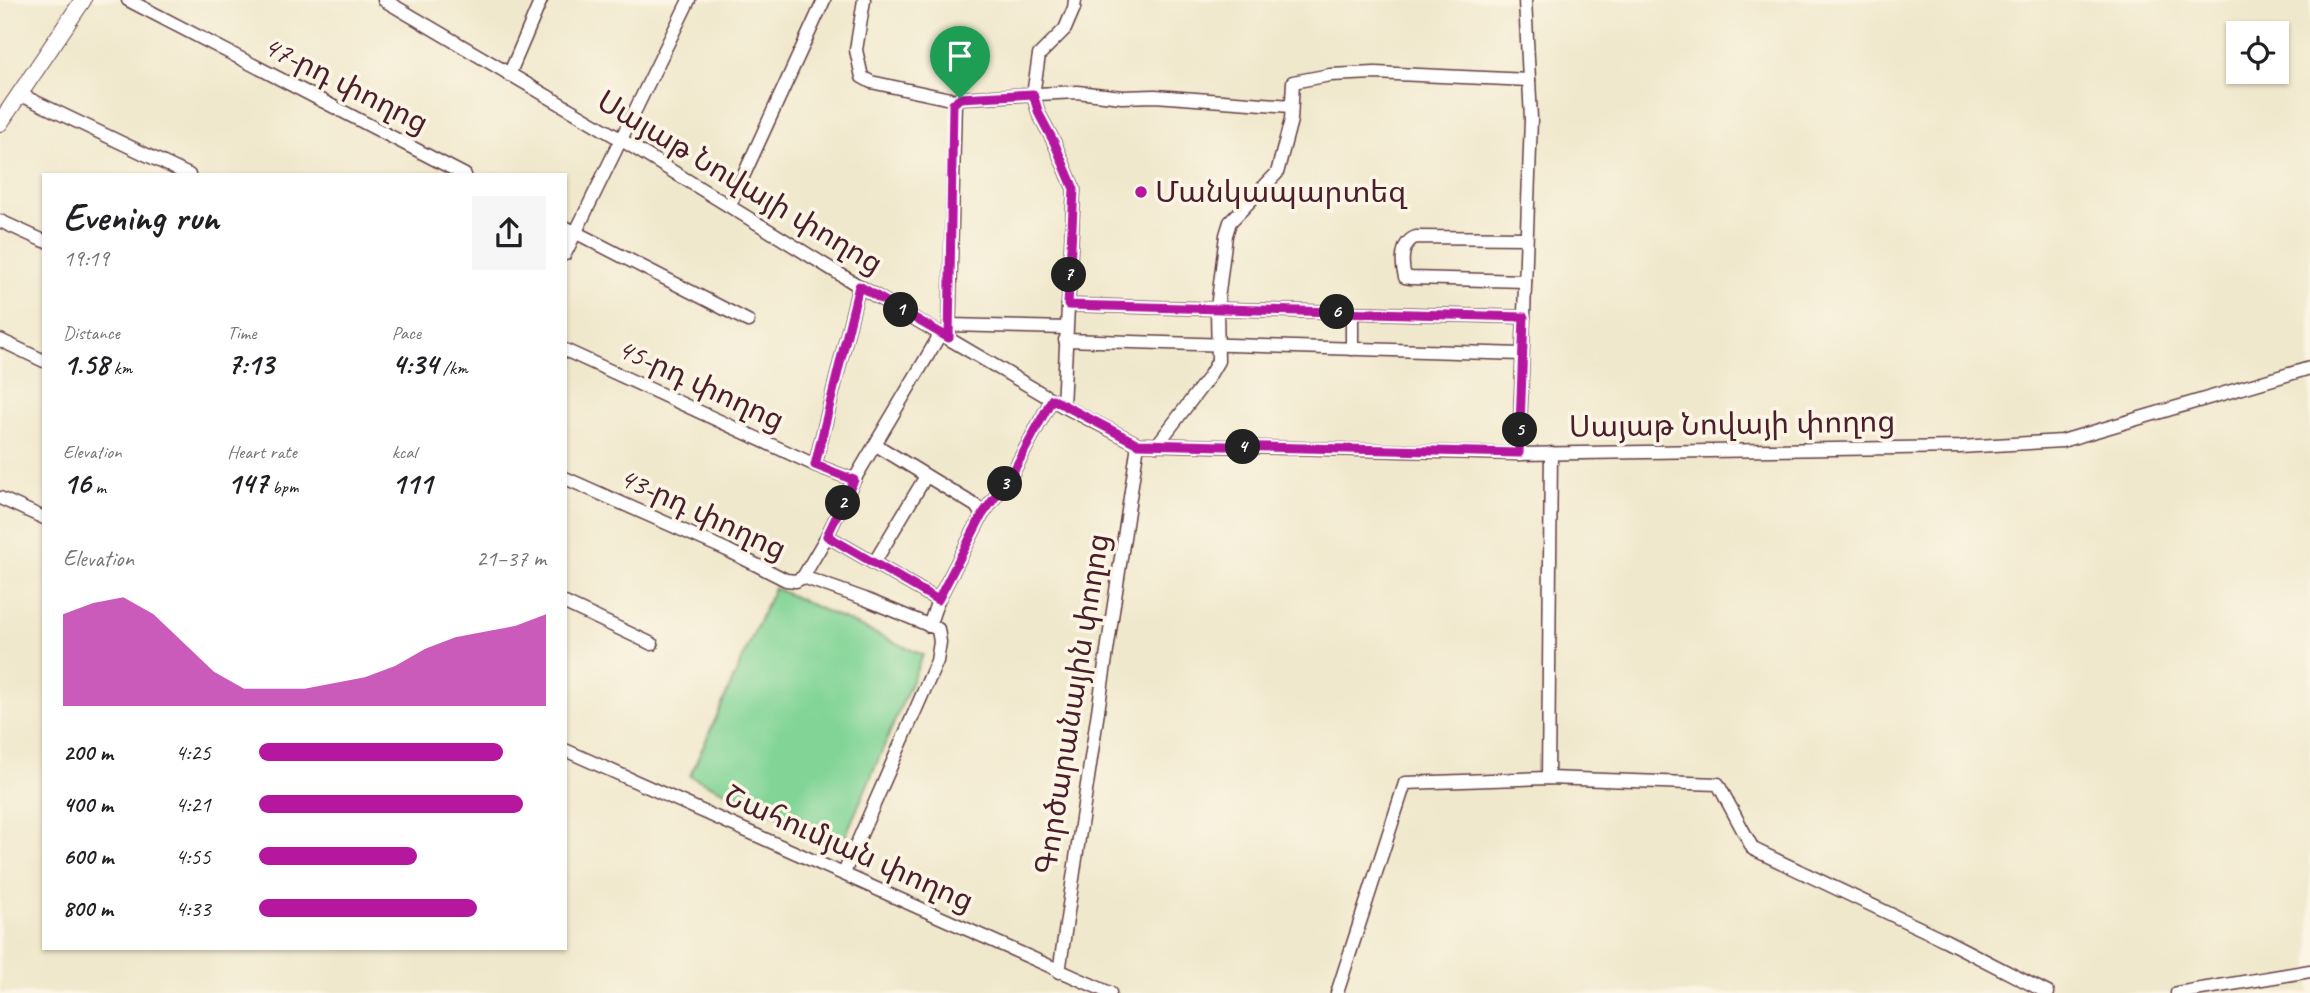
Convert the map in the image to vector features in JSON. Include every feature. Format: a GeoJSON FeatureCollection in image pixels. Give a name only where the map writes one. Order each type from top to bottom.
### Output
{"type":"FeatureCollection","features":[{"type":"Feature","properties":{"kind":"main road"},"geometry":{"type":"LineString","coordinates":[[0,122],[82,0]]}},
{"type":"Feature","properties":{"kind":"street","name":"47-րդ փողոց"},"geometry":{"type":"LineString","coordinates":[[128,0],[461,173]]}},
{"type":"Feature","properties":{"kind":"street","name":"Սայաթ Նովայի փողոց"},"geometry":{"type":"LineString","coordinates":[[384,0],[730,205],[859,286],[947,332],[1063,406],[1138,444],[1551,453],[1960,447],[2062,441],[2310,368]]}},
{"type":"Feature","properties":{"kind":"street"},"geometry":{"type":"LineString","coordinates":[[509,75],[541,0]]}},
{"type":"Feature","properties":{"kind":"street"},"geometry":{"type":"LineString","coordinates":[[689,0],[620,139],[570,230],[748,321]]}},
{"type":"Feature","properties":{"kind":"street"},"geometry":{"type":"LineString","coordinates":[[730,205],[824,0]]}},
{"type":"Feature","properties":{"kind":"street"},"geometry":{"type":"LineString","coordinates":[[864,0],[856,50],[862,77],[871,82],[955,100],[1077,92],[1291,106]]}},
{"type":"Feature","properties":{"kind":"street"},"geometry":{"type":"LineString","coordinates":[[1063,406],[1074,189],[1039,114],[1033,94],[1039,55],[1050,41],[1065,29],[1075,0]]}},
{"type":"Feature","properties":{"kind":"street"},"geometry":{"type":"LineString","coordinates":[[1519,453],[1531,120],[1525,0]]}},
{"type":"Feature","properties":{"kind":"street"},"geometry":{"type":"LineString","coordinates":[[1157,445],[1208,378],[1218,360],[1217,308],[1226,235],[1230,222],[1277,173],[1289,134],[1293,82],[1330,75],[1375,73],[1529,80]]}},
{"type":"Feature","properties":{"kind":"street"},"geometry":{"type":"LineString","coordinates":[[19,94],[185,173]]}},
{"type":"Feature","properties":{"kind":"street"},"geometry":{"type":"LineString","coordinates":[[803,577],[827,536],[854,480],[947,332],[955,100]]}},
{"type":"Feature","properties":{"kind":"street"},"geometry":{"type":"LineString","coordinates":[[0,221],[42,240]]}},
{"type":"Feature","properties":{"kind":"street"},"geometry":{"type":"LineString","coordinates":[[1525,281],[1410,278],[1403,273],[1403,257],[1406,244],[1416,237],[1526,238]]}},
{"type":"Feature","properties":{"kind":"street"},"geometry":{"type":"LineString","coordinates":[[815,465],[859,286]]}},
{"type":"Feature","properties":{"kind":"street"},"geometry":{"type":"LineString","coordinates":[[1068,305],[1524,317]]}},
{"type":"Feature","properties":{"kind":"street"},"geometry":{"type":"LineString","coordinates":[[1352,312],[1352,349]]}},
{"type":"Feature","properties":{"kind":"street"},"geometry":{"type":"LineString","coordinates":[[947,332],[1066,334],[1219,346],[1522,354]]}},
{"type":"Feature","properties":{"kind":"street"},"geometry":{"type":"LineString","coordinates":[[0,340],[42,360]]}},
{"type":"Feature","properties":{"kind":"street","name":"45-րդ փողոց"},"geometry":{"type":"LineString","coordinates":[[567,351],[815,465],[854,480]]}},
{"type":"Feature","properties":{"kind":"street"},"geometry":{"type":"LineString","coordinates":[[844,873],[937,661],[940,642],[933,627],[938,600],[982,515],[1012,474],[1052,399]]}},
{"type":"Feature","properties":{"kind":"street","name":"Գործարանային փողոց"},"geometry":{"type":"LineString","coordinates":[[1059,972],[1138,444]]}},
{"type":"Feature","properties":{"kind":"street"},"geometry":{"type":"LineString","coordinates":[[876,445],[976,506],[982,515]]}},
{"type":"Feature","properties":{"kind":"street"},"geometry":{"type":"LineString","coordinates":[[1548,778],[1551,453]]}},
{"type":"Feature","properties":{"kind":"street"},"geometry":{"type":"LineString","coordinates":[[874,564],[926,476]]}},
{"type":"Feature","properties":{"kind":"street","name":"43-րդ փողոց"},"geometry":{"type":"LineString","coordinates":[[567,479],[786,580],[796,581],[803,577],[933,627]]}},
{"type":"Feature","properties":{"kind":"street"},"geometry":{"type":"LineString","coordinates":[[0,498],[42,517]]}},
{"type":"Feature","properties":{"kind":"street"},"geometry":{"type":"LineString","coordinates":[[827,536],[938,600]]}},
{"type":"Feature","properties":{"kind":"street"},"geometry":{"type":"LineString","coordinates":[[567,604],[652,644]]}},
{"type":"Feature","properties":{"kind":"street","name":"Շահումյան փողոց"},"geometry":{"type":"LineString","coordinates":[[567,751],[1110,993]]}},
{"type":"Feature","properties":{"kind":"street"},"geometry":{"type":"LineString","coordinates":[[1336,993],[1405,783],[1548,778],[1718,784],[1753,849],[1945,940],[2048,993]]}},
{"type":"Feature","properties":{"kind":"street"},"geometry":{"type":"LineString","coordinates":[[2177,993],[2310,971]]}},
{"type":"Feature","properties":{"kind":"green space"},"geometry":{"type":"Polygon","coordinates":[[[774,588],[923,655],[842,844],[690,776],[774,588]]]}},
{"type":"Feature","properties":{"kind":"place","name":"Մանկապարտեզ"},"geometry":{"type":"Point","coordinates":[1141,192]}},
{"type":"Feature","properties":{"kind":"route"},"geometry":{"type":"LineString","coordinates":[[1033,94],[1039,114],[1074,189],[1068,305],[1524,317],[1519,453],[1138,444],[1052,399],[1012,474],[982,515],[938,600],[827,536],[854,480],[815,465],[859,286],[949,338],[953,104],[960,98],[1033,94]]}}]}
